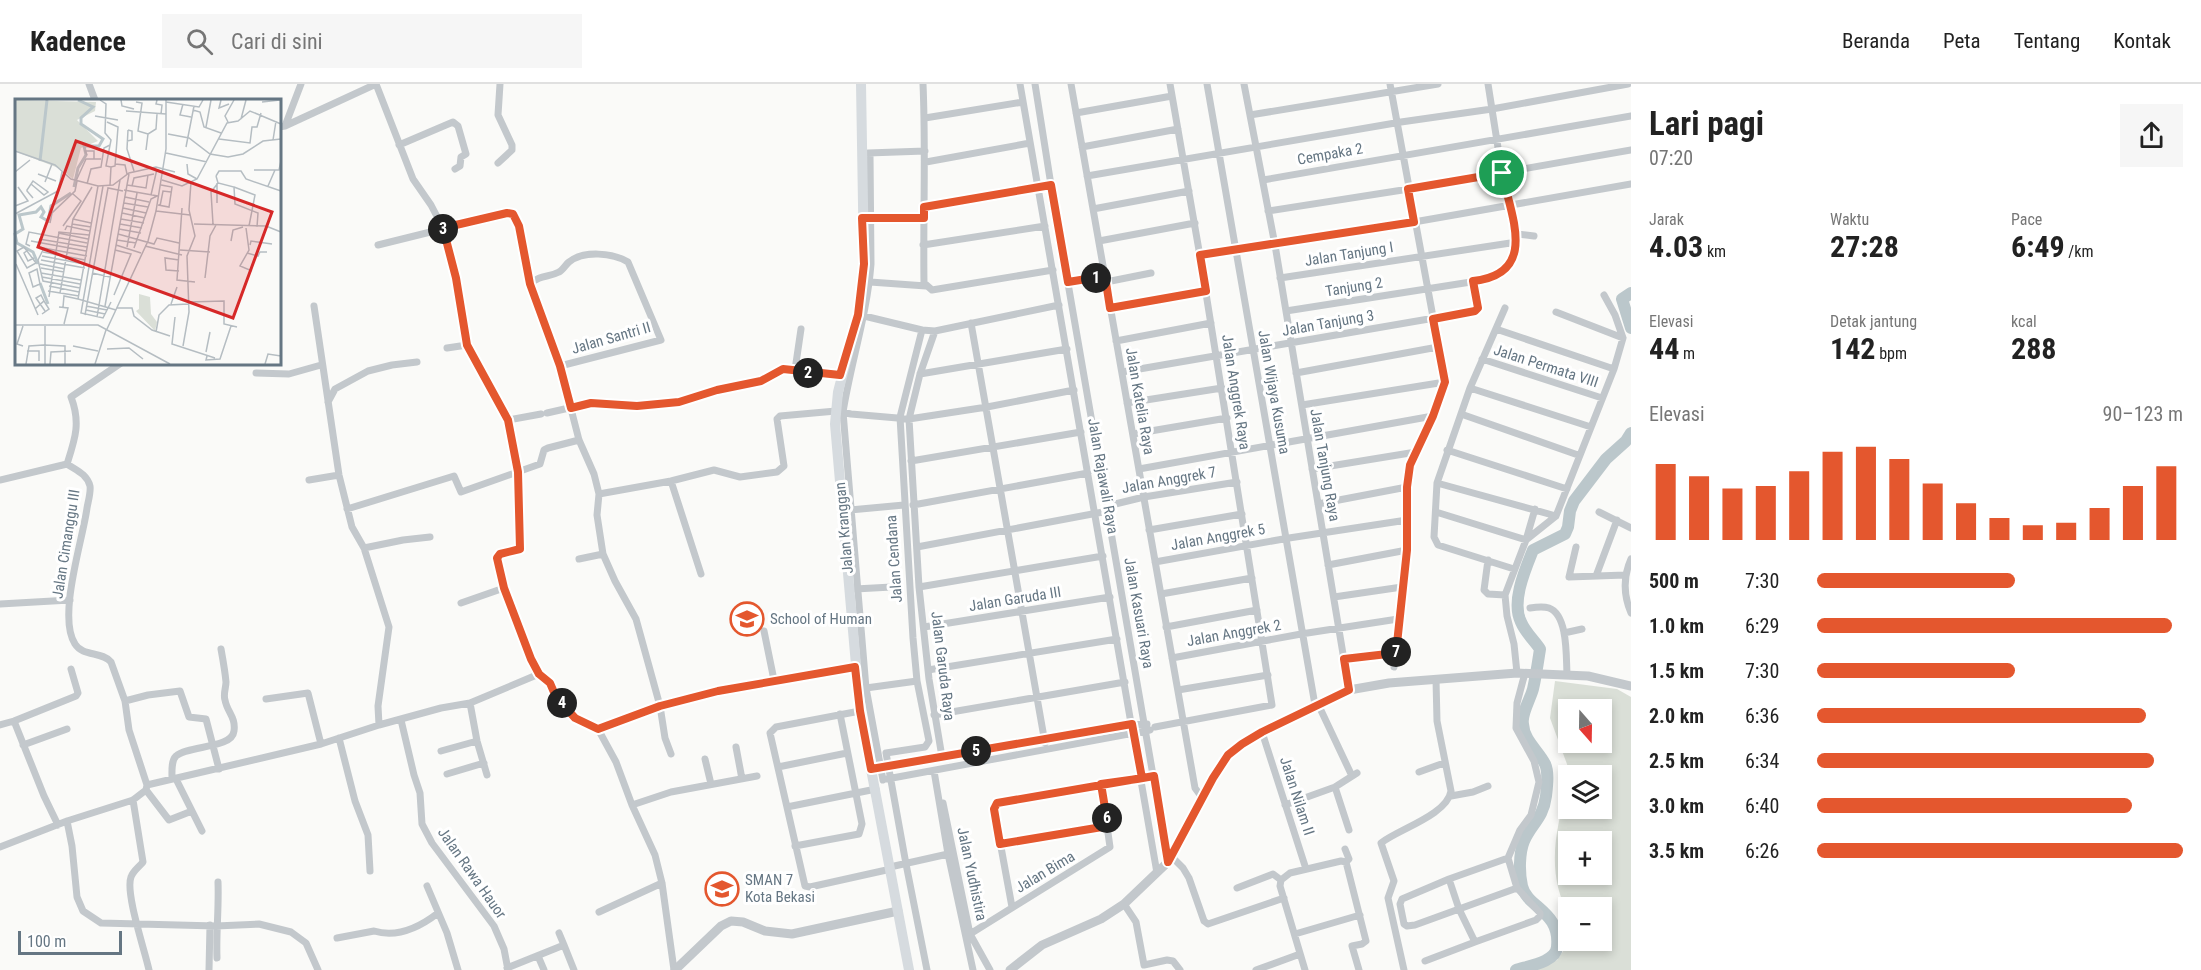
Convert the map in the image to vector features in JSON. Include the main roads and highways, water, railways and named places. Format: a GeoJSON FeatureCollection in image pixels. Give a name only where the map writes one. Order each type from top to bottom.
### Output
{"type":"FeatureCollection","features":[{"type":"Feature","properties":{"kind":"main road","name":"Jalan Kranggan"},"geometry":{"type":"LineString","coordinates":[[861,84],[866,153],[866,218],[861,315],[840,375],[839,411],[835,424],[854,589],[855,667],[860,711],[876,768],[909,970]]}},
{"type":"Feature","properties":{"kind":"waterway"},"geometry":{"type":"LineString","coordinates":[[1631,293],[1622,299],[1631,328]]}},
{"type":"Feature","properties":{"kind":"waterway"},"geometry":{"type":"LineString","coordinates":[[1516,970],[1547,960],[1557,947],[1554,925],[1525,893],[1520,875],[1522,846],[1545,804],[1547,780],[1545,764],[1529,740],[1523,724],[1524,711],[1533,689],[1540,649],[1525,629],[1518,614],[1520,586],[1533,550],[1565,534],[1574,501],[1606,459],[1626,441],[1631,433]]}},
{"type":"Feature","properties":{"kind":"place","name":"School of Human"},"geometry":{"type":"Point","coordinates":[747,619]}},
{"type":"Feature","properties":{"kind":"place","name":"SMAN 7 Kota Bekasi"},"geometry":{"type":"Point","coordinates":[722,889]}}]}
